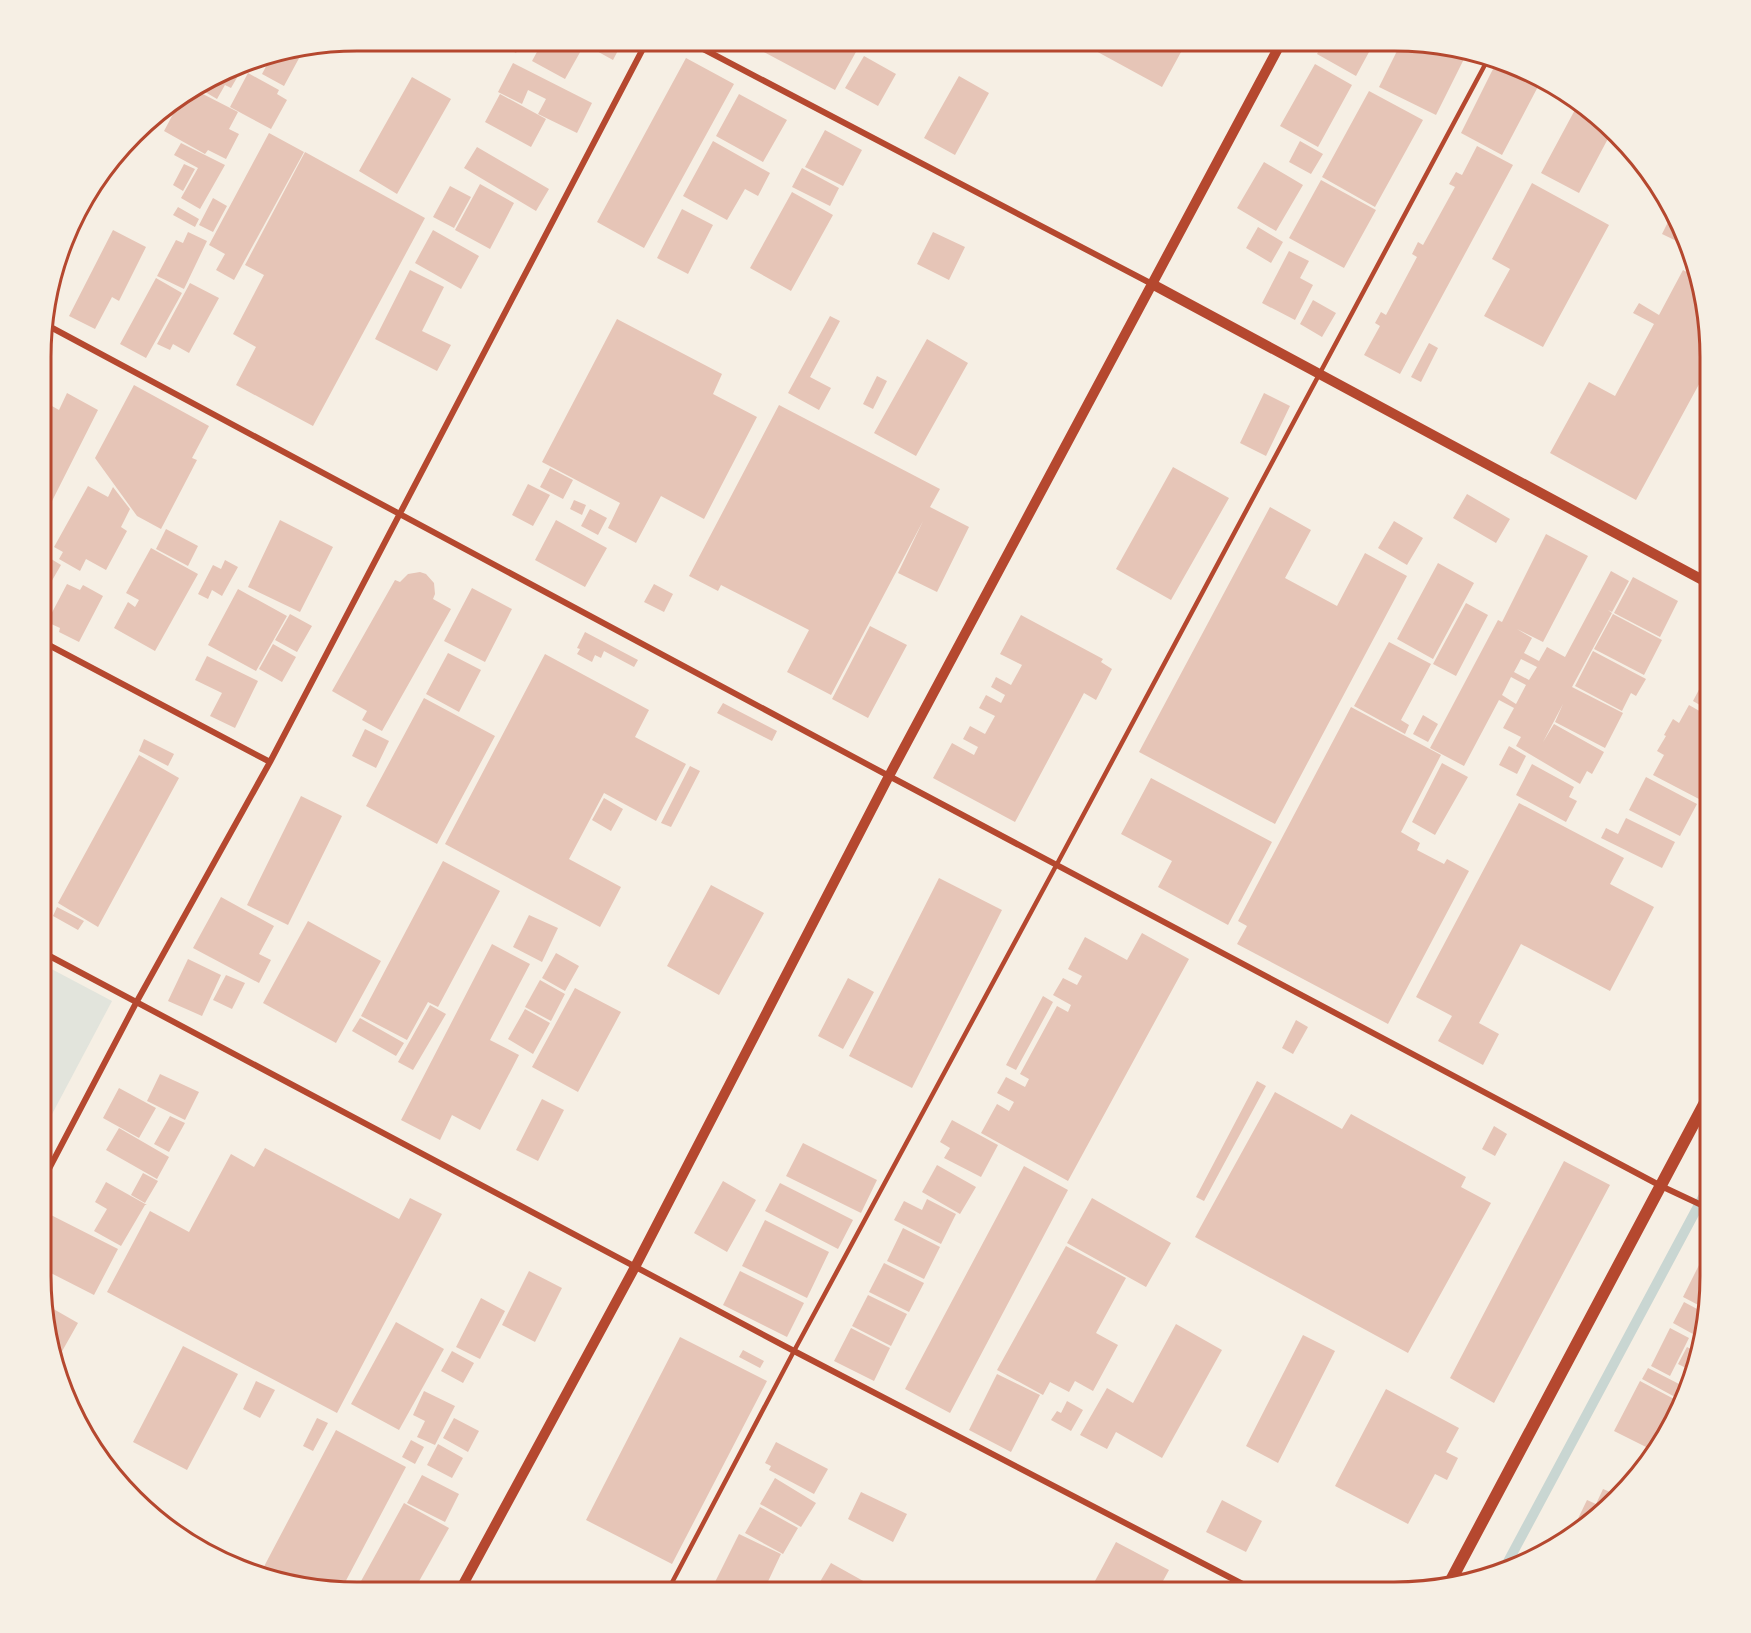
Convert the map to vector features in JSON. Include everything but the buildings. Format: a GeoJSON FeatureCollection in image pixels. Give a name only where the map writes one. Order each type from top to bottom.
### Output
{"type":"FeatureCollection","features":[{"type":"Feature","properties":{"kind":"main road"},"geometry":{"type":"LineString","coordinates":[[1453,1576],[1700,1112]]}},
{"type":"Feature","properties":{"kind":"street"},"geometry":{"type":"LineString","coordinates":[[51,1165],[136,1003],[270,762],[642,51]]}},
{"type":"Feature","properties":{"kind":"street"},"geometry":{"type":"LineString","coordinates":[[707,51],[1152,284],[1700,579]]}},
{"type":"Feature","properties":{"kind":"street"},"geometry":{"type":"LineString","coordinates":[[464,1582],[635,1267],[889,776],[1277,51]]}},
{"type":"Feature","properties":{"kind":"street"},"geometry":{"type":"LineString","coordinates":[[53,328],[889,776],[1661,1186],[1700,1204]]}},
{"type":"Feature","properties":{"kind":"street"},"geometry":{"type":"LineString","coordinates":[[51,646],[270,762]]}},
{"type":"Feature","properties":{"kind":"street"},"geometry":{"type":"LineString","coordinates":[[51,957],[794,1351],[1239,1582]]}},
{"type":"Feature","properties":{"kind":"lane"},"geometry":{"type":"LineString","coordinates":[[672,1582],[1485,65]]}},
{"type":"Feature","properties":{"kind":"shaded area"},"geometry":{"type":"Polygon","coordinates":[[[51,969],[112,1001],[51,1116],[51,969]]]}},
{"type":"Feature","properties":{"kind":"waterway"},"geometry":{"type":"LineString","coordinates":[[1509,1560],[1700,1203]]}}]}
